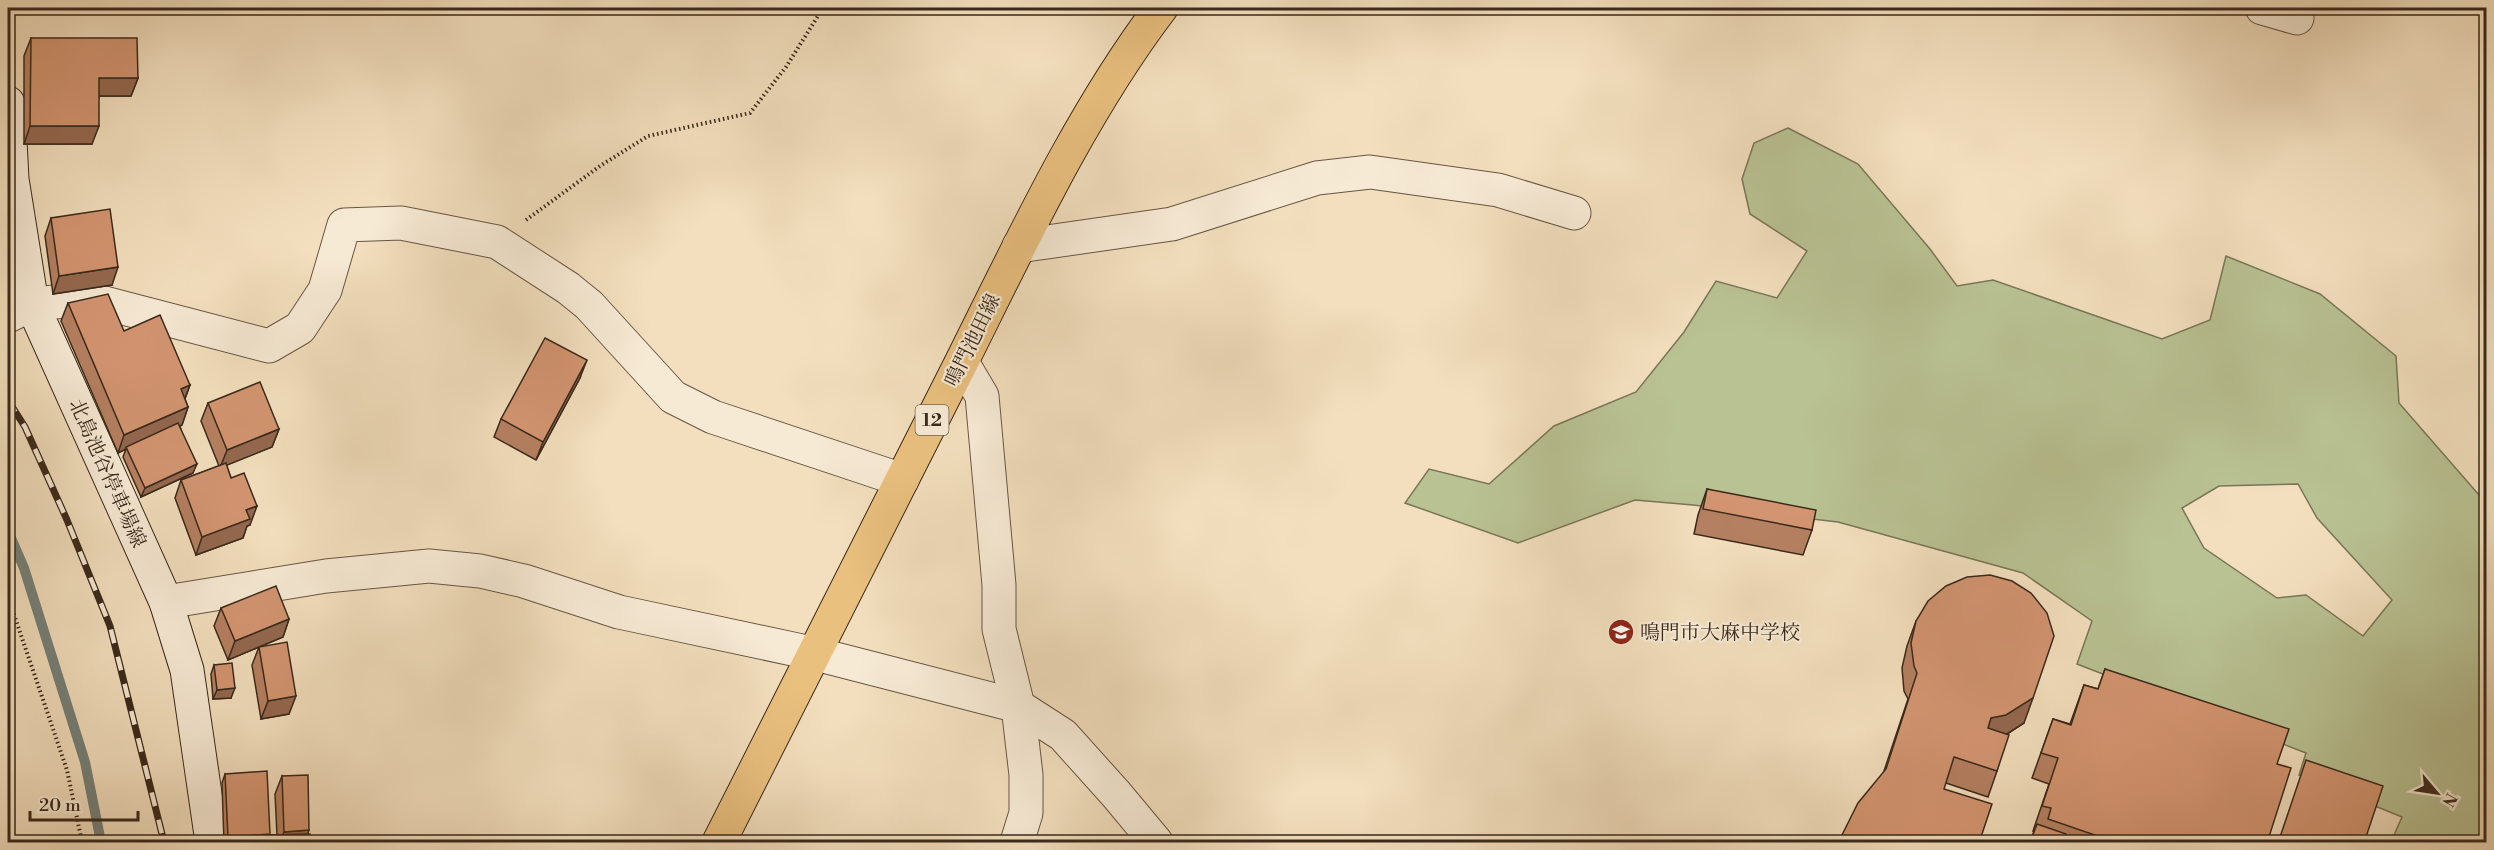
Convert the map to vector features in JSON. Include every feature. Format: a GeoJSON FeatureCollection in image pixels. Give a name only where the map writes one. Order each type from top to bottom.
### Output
{"type":"FeatureCollection","features":[{"type":"Feature","properties":{"kind":"main road","name":"鳴門池田線"},"geometry":{"type":"LineString","coordinates":[[719,843],[816,654],[1019,246],[1075,143],[1137,39],[1161,8]]}},
{"type":"Feature","properties":{"kind":"street"},"geometry":{"type":"LineString","coordinates":[[2262,8],[2297,18]]}},
{"type":"Feature","properties":{"kind":"street","name":"北島池谷停車場線"},"geometry":{"type":"LineString","coordinates":[[8,103],[20,310],[166,602],[187,670],[212,843]]}},
{"type":"Feature","properties":{"kind":"street"},"geometry":{"type":"LineString","coordinates":[[1019,246],[1172,224],[1317,178],[1370,172],[1498,190],[1574,213]]}},
{"type":"Feature","properties":{"kind":"street"},"geometry":{"type":"LineString","coordinates":[[20,310],[89,299],[268,346],[300,328],[325,290],[344,225],[401,223],[497,242],[568,288],[589,305],[673,397],[713,417],[902,480]]}},
{"type":"Feature","properties":{"kind":"street"},"geometry":{"type":"LineString","coordinates":[[962,362],[982,396],[999,585],[999,628],[1018,706],[1026,775],[1026,813],[1017,843]]}},
{"type":"Feature","properties":{"kind":"street"},"geometry":{"type":"LineString","coordinates":[[166,602],[326,576],[429,566],[480,571],[524,581],[619,612],[816,654],[1018,706],[1063,735],[1156,843]]}},
{"type":"Feature","properties":{"kind":"path"},"geometry":{"type":"LineString","coordinates":[[497,242],[600,166],[648,136],[750,113],[786,67],[823,8]]}},
{"type":"Feature","properties":{"kind":"path"},"geometry":{"type":"LineString","coordinates":[[8,597],[67,770],[82,843]]}},
{"type":"Feature","properties":{"kind":"green space"},"geometry":{"type":"Polygon","coordinates":[[[1788,128],[1858,164],[1930,249],[1957,286],[1993,280],[2162,339],[2210,320],[2226,256],[2320,294],[2396,356],[2399,403],[2486,503],[2486,842],[2391,842],[2402,817],[2299,775],[2306,753],[2077,664],[2092,621],[2023,573],[1838,522],[1693,505],[1635,500],[1518,543],[1405,503],[1429,469],[1489,484],[1554,426],[1636,392],[1684,332],[1716,281],[1777,298],[1807,251],[1750,214],[1742,179],[1754,143],[1788,128]],[[2298,484],[2219,486],[2182,508],[2204,548],[2277,598],[2306,595],[2363,636],[2392,600],[2317,518],[2298,484]]]}},
{"type":"Feature","properties":{"kind":"building"},"geometry":{"type":"Polygon","coordinates":[[[31,38],[137,38],[138,78],[99,78],[99,126],[30,126],[31,38]]]}},
{"type":"Feature","properties":{"kind":"building"},"geometry":{"type":"Polygon","coordinates":[[[110,209],[118,267],[59,276],[51,218],[110,209]]]}},
{"type":"Feature","properties":{"kind":"building"},"geometry":{"type":"Polygon","coordinates":[[[108,294],[124,331],[160,315],[190,385],[181,389],[188,407],[124,435],[68,303],[108,294]]]}},
{"type":"Feature","properties":{"kind":"building"},"geometry":{"type":"Polygon","coordinates":[[[545,338],[587,360],[543,442],[501,419],[545,338]]]}},
{"type":"Feature","properties":{"kind":"building"},"geometry":{"type":"Polygon","coordinates":[[[260,382],[279,429],[227,450],[208,403],[260,382]]]}},
{"type":"Feature","properties":{"kind":"building"},"geometry":{"type":"Polygon","coordinates":[[[178,423],[197,464],[145,488],[126,447],[178,423]]]}},
{"type":"Feature","properties":{"kind":"building"},"geometry":{"type":"Polygon","coordinates":[[[8,438],[11,460],[8,461],[8,438]]]}},
{"type":"Feature","properties":{"kind":"building"},"geometry":{"type":"Polygon","coordinates":[[[226,463],[231,478],[244,473],[257,506],[246,510],[250,519],[202,537],[181,480],[226,463]]]}},
{"type":"Feature","properties":{"kind":"building"},"geometry":{"type":"Polygon","coordinates":[[[1707,489],[1816,510],[1812,530],[1703,509],[1707,489]]]}},
{"type":"Feature","properties":{"kind":"building"},"geometry":{"type":"Polygon","coordinates":[[[1990,575],[2012,581],[2031,593],[2047,613],[2054,636],[2033,698],[2006,715],[1991,718],[1988,728],[2009,735],[1997,771],[1954,757],[1944,789],[1992,804],[1979,843],[1838,843],[1858,803],[1886,769],[1917,673],[1911,643],[1916,621],[1928,601],[1946,586],[1967,577],[1990,575]]]}},
{"type":"Feature","properties":{"kind":"building"},"geometry":{"type":"Polygon","coordinates":[[[276,586],[289,619],[235,641],[221,608],[276,586]]]}},
{"type":"Feature","properties":{"kind":"building"},"geometry":{"type":"Polygon","coordinates":[[[287,642],[296,696],[268,701],[259,647],[287,642]]]}},
{"type":"Feature","properties":{"kind":"building"},"geometry":{"type":"Polygon","coordinates":[[[232,663],[235,688],[217,690],[214,665],[232,663]]]}},
{"type":"Feature","properties":{"kind":"building"},"geometry":{"type":"Polygon","coordinates":[[[2105,669],[2289,729],[2277,764],[2291,768],[2267,843],[2118,843],[2048,819],[2051,808],[2042,806],[2058,758],[2041,753],[2053,719],[2071,725],[2084,685],[2098,689],[2105,669]]]}},
{"type":"Feature","properties":{"kind":"building"},"geometry":{"type":"Polygon","coordinates":[[[2306,760],[2383,786],[2364,843],[2278,843],[2306,760]]]}},
{"type":"Feature","properties":{"kind":"building"},"geometry":{"type":"Polygon","coordinates":[[[267,771],[270,834],[228,837],[225,774],[267,771]]]}},
{"type":"Feature","properties":{"kind":"building"},"geometry":{"type":"Polygon","coordinates":[[[308,775],[309,830],[284,832],[282,776],[308,775]]]}},
{"type":"Feature","properties":{"kind":"building"},"geometry":{"type":"Polygon","coordinates":[[[2037,824],[2066,834],[2063,843],[2030,843],[2037,824]]]}},
{"type":"Feature","properties":{"kind":"building"},"geometry":{"type":"Polygon","coordinates":[[[310,834],[310,843],[268,843],[268,835],[310,834]]]}},
{"type":"Feature","properties":{"kind":"waterway"},"geometry":{"type":"LineString","coordinates":[[8,531],[24,568],[85,762],[101,842]]}},
{"type":"Feature","properties":{"kind":"railway"},"geometry":{"type":"LineString","coordinates":[[8,400],[25,427],[67,520],[110,626],[164,842]]}},
{"type":"Feature","properties":{"kind":"place","name":"鳴門市大麻中学校"},"geometry":{"type":"Point","coordinates":[1621,632]}}]}
